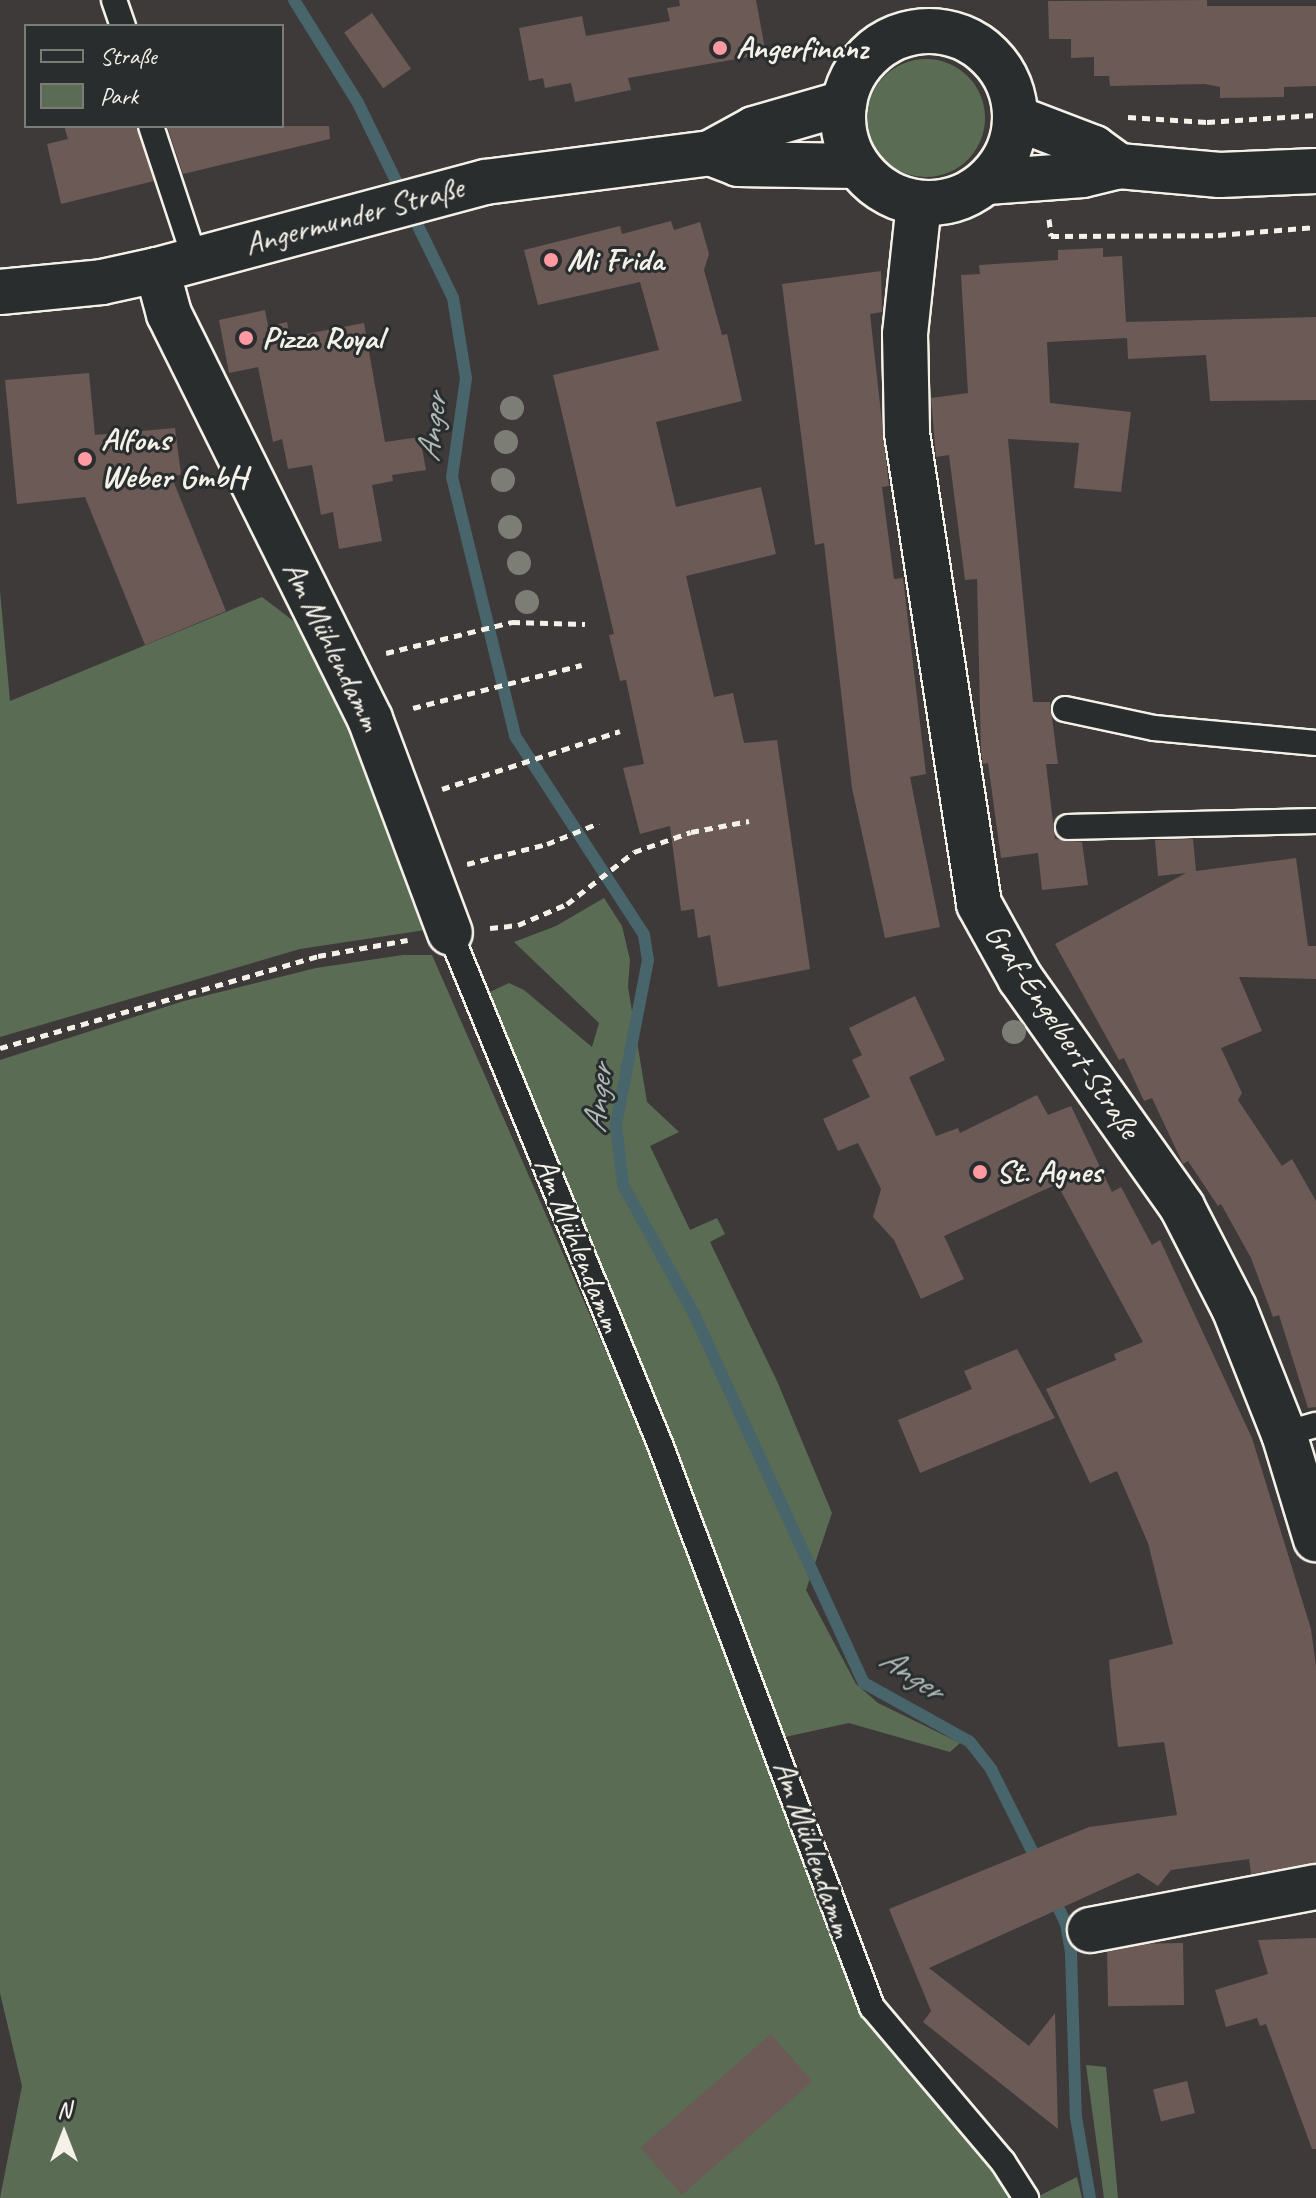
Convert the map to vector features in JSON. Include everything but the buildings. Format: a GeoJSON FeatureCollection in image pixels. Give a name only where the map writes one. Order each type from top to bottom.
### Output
{"type":"FeatureCollection","features":[{"type":"Feature","properties":{"kind":"street"},"geometry":{"type":"LineString","coordinates":[[987,182],[1003,164],[1016,118],[1011,87],[996,61],[954,17],[900,18],[864,60],[844,103],[845,138],[856,166],[891,195],[919,203],[943,202],[987,182],[1043,178],[1119,166],[1220,175],[1316,171]]}},
{"type":"Feature","properties":{"kind":"street","name":"Angermunder Straße"},"geometry":{"type":"LineString","coordinates":[[0,292],[76,286],[176,264],[485,182],[710,153],[754,129],[844,103]]}},
{"type":"Feature","properties":{"kind":"street"},"geometry":{"type":"LineString","coordinates":[[1016,118],[1094,148],[1119,166]]}},
{"type":"Feature","properties":{"kind":"street","name":"Angermunder Straße"},"geometry":{"type":"LineString","coordinates":[[710,153],[738,164],[856,166]]}},
{"type":"Feature","properties":{"kind":"street","name":"Graf-Engelbert-Straße"},"geometry":{"type":"LineString","coordinates":[[919,203],[905,334],[907,433],[979,904],[1020,978],[1182,1207],[1300,1429],[1316,1539]]}},
{"type":"Feature","properties":{"kind":"street","name":"Am Mühlendamm"},"geometry":{"type":"LineString","coordinates":[[176,264],[169,314],[370,719],[450,933]]}},
{"type":"Feature","properties":{"kind":"street"},"geometry":{"type":"LineString","coordinates":[[1090,1930],[1316,1887]]}},
{"type":"Feature","properties":{"kind":"lane"},"geometry":{"type":"LineString","coordinates":[[114,0],[122,24]]}},
{"type":"Feature","properties":{"kind":"lane"},"geometry":{"type":"LineString","coordinates":[[151,128],[176,264]]}},
{"type":"Feature","properties":{"kind":"lane"},"geometry":{"type":"LineString","coordinates":[[1065,709],[1154,728],[1316,743]]}},
{"type":"Feature","properties":{"kind":"lane"},"geometry":{"type":"LineString","coordinates":[[1068,827],[1316,821]]}},
{"type":"Feature","properties":{"kind":"lane","name":"Am Mühlendamm"},"geometry":{"type":"LineString","coordinates":[[450,933],[666,1458],[872,2007],[1003,2162],[1026,2198]]}},
{"type":"Feature","properties":{"kind":"path"},"geometry":{"type":"LineString","coordinates":[[1119,114],[1207,122],[1316,115]]}},
{"type":"Feature","properties":{"kind":"path"},"geometry":{"type":"LineString","coordinates":[[1043,178],[1051,236],[1218,235],[1316,227]]}},
{"type":"Feature","properties":{"kind":"path"},"geometry":{"type":"LineString","coordinates":[[343,663],[512,622],[585,624]]}},
{"type":"Feature","properties":{"kind":"path"},"geometry":{"type":"LineString","coordinates":[[370,719],[582,665]]}},
{"type":"Feature","properties":{"kind":"path"},"geometry":{"type":"LineString","coordinates":[[401,804],[620,731]]}},
{"type":"Feature","properties":{"kind":"path"},"geometry":{"type":"LineString","coordinates":[[0,1048],[318,956],[450,933],[518,925],[567,904],[634,852],[691,832],[749,821]]}},
{"type":"Feature","properties":{"kind":"path"},"geometry":{"type":"LineString","coordinates":[[427,875],[547,844],[599,823]]}},
{"type":"Feature","properties":{"kind":"green space"},"geometry":{"type":"Polygon","coordinates":[[[926,59],[949,63],[968,76],[981,95],[985,118],[981,141],[968,160],[949,173],[926,177],[903,173],[884,160],[871,141],[867,118],[871,95],[884,76],[903,63],[926,59]]]}},
{"type":"Feature","properties":{"kind":"green space"},"geometry":{"type":"Polygon","coordinates":[[[0,591],[10,701],[262,597],[321,642],[432,929],[300,949],[0,1037],[0,591]]]}},
{"type":"Feature","properties":{"kind":"green space"},"geometry":{"type":"Polygon","coordinates":[[[604,898],[622,926],[630,960],[628,987],[647,1102],[679,1132],[650,1146],[690,1230],[717,1218],[725,1234],[710,1242],[777,1381],[832,1513],[806,1590],[856,1684],[878,1703],[960,1743],[950,1752],[849,1723],[785,1737],[488,1004],[488,993],[509,983],[524,990],[592,1047],[599,1023],[514,942],[556,926],[604,898]]]}},
{"type":"Feature","properties":{"kind":"green space"},"geometry":{"type":"Polygon","coordinates":[[[403,955],[432,955],[639,1427],[868,2007],[1022,2198],[0,2198],[22,2086],[0,1993],[0,1060],[184,1001],[316,968],[403,955]]]}},
{"type":"Feature","properties":{"kind":"green space"},"geometry":{"type":"Polygon","coordinates":[[[1086,2065],[1106,2067],[1118,2198],[1104,2198],[1086,2065]]]}},
{"type":"Feature","properties":{"kind":"green space"},"geometry":{"type":"Polygon","coordinates":[[[1077,2177],[1082,2198],[1035,2198],[1077,2177]]]}},
{"type":"Feature","properties":{"kind":"waterway","name":"Anger"},"geometry":{"type":"LineString","coordinates":[[294,0],[358,103],[453,298],[466,378],[452,477],[515,736],[644,935],[648,960],[616,1125],[623,1185],[694,1314],[864,1683],[970,1742],[991,1769],[1038,1863]]}},
{"type":"Feature","properties":{"kind":"waterway","name":"Anger"},"geometry":{"type":"LineString","coordinates":[[1052,1894],[1066,1924],[1071,1953],[1076,2117],[1090,2198]]}},
{"type":"Feature","properties":{"kind":"place","name":"Angerfinanz"},"geometry":{"type":"Point","coordinates":[720,48]}},
{"type":"Feature","properties":{"kind":"place","name":"Mi Frida"},"geometry":{"type":"Point","coordinates":[551,260]}},
{"type":"Feature","properties":{"kind":"place","name":"Pizza Royal"},"geometry":{"type":"Point","coordinates":[246,338]}},
{"type":"Feature","properties":{"kind":"place","name":"Alfons Weber GmbH"},"geometry":{"type":"Point","coordinates":[85,459]}},
{"type":"Feature","properties":{"kind":"place","name":"St. Agnes"},"geometry":{"type":"Point","coordinates":[980,1172]}}]}
